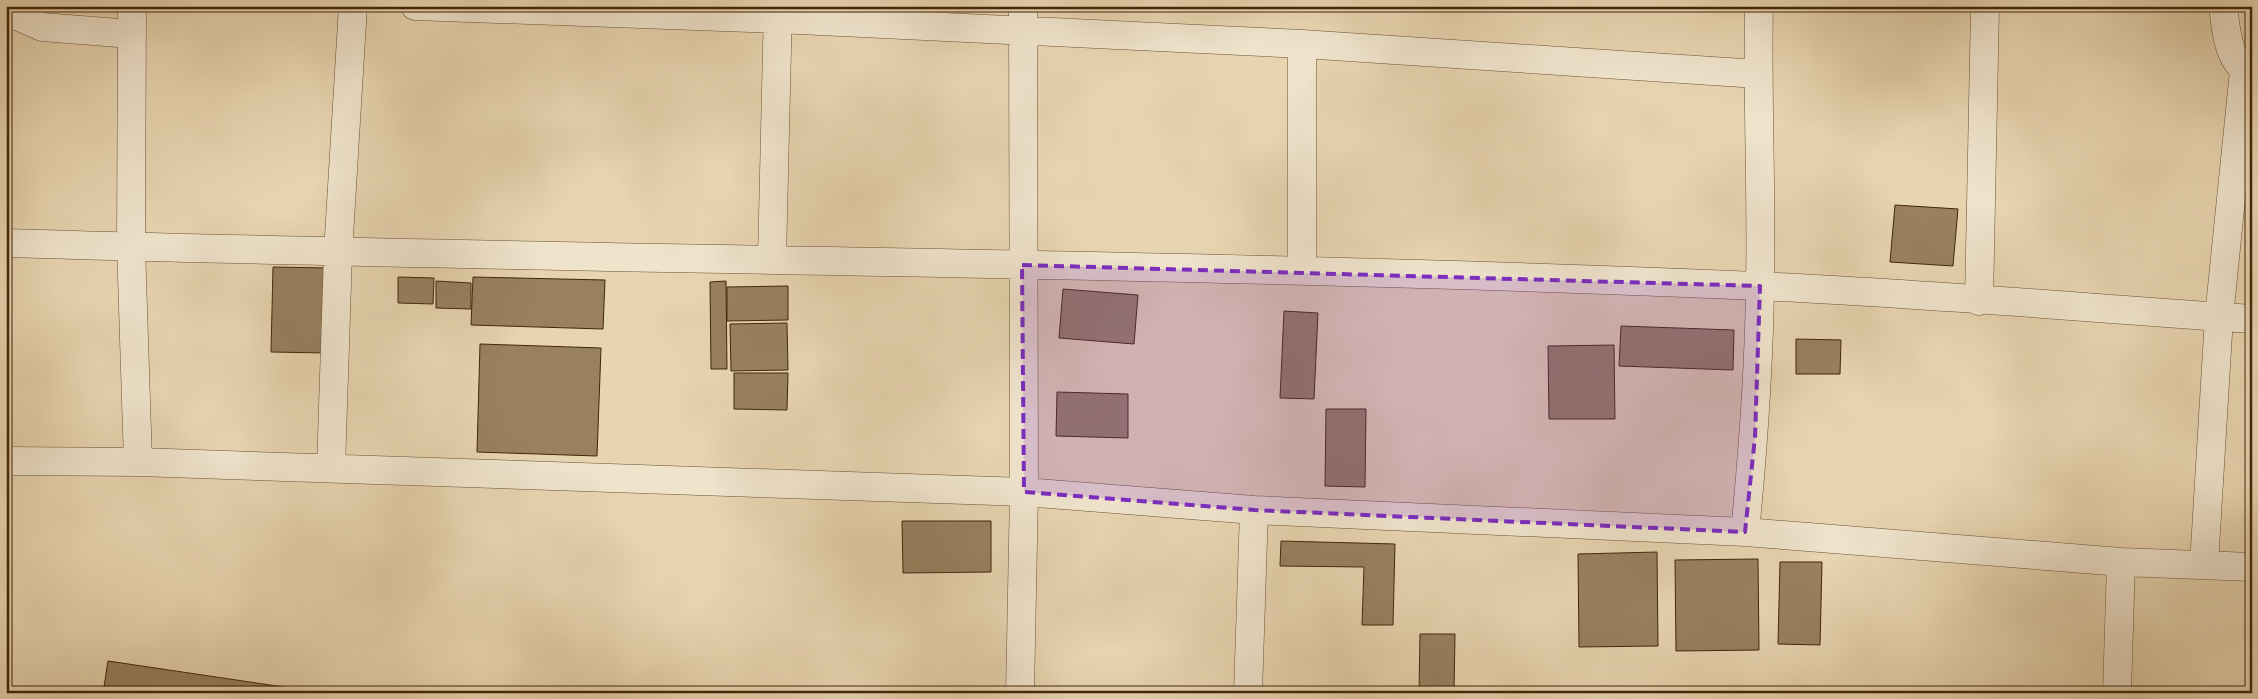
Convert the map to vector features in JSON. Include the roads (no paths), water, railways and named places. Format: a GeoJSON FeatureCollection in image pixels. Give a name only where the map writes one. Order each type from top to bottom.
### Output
{"type":"FeatureCollection","features":[{"type":"Feature","properties":{"kind":"street"},"geometry":{"type":"LineString","coordinates":[[132,6],[131,246],[138,462]]}},
{"type":"Feature","properties":{"kind":"street"},"geometry":{"type":"LineString","coordinates":[[331,468],[338,252],[353,6]]}},
{"type":"Feature","properties":{"kind":"street"},"geometry":{"type":"LineString","coordinates":[[415,6],[1023,18],[1302,44],[1758,74]]}},
{"type":"Feature","properties":{"kind":"street"},"geometry":{"type":"LineString","coordinates":[[1745,532],[1755,437],[1760,286],[1758,74],[1760,6]]}},
{"type":"Feature","properties":{"kind":"street"},"geometry":{"type":"LineString","coordinates":[[1978,301],[1985,6]]}},
{"type":"Feature","properties":{"kind":"street"},"geometry":{"type":"LineString","coordinates":[[2204,565],[2219,317],[2248,72],[2228,44],[2223,6]]}},
{"type":"Feature","properties":{"kind":"street"},"geometry":{"type":"LineString","coordinates":[[6,11],[42,28],[132,34]]}},
{"type":"Feature","properties":{"kind":"street"},"geometry":{"type":"LineString","coordinates":[[772,259],[778,12]]}},
{"type":"Feature","properties":{"kind":"street"},"geometry":{"type":"LineString","coordinates":[[1020,693],[1024,492],[1022,265],[1023,18]]}},
{"type":"Feature","properties":{"kind":"street"},"geometry":{"type":"LineString","coordinates":[[1302,44],[1302,272]]}},
{"type":"Feature","properties":{"kind":"street"},"geometry":{"type":"LineString","coordinates":[[6,243],[338,252],[1022,265],[1760,286],[2252,319]]}},
{"type":"Feature","properties":{"kind":"street"},"geometry":{"type":"LineString","coordinates":[[6,461],[138,462],[1024,492],[1254,510],[1745,532],[2121,562],[2252,567]]}},
{"type":"Feature","properties":{"kind":"street"},"geometry":{"type":"LineString","coordinates":[[1248,693],[1254,510]]}},
{"type":"Feature","properties":{"kind":"street"},"geometry":{"type":"LineString","coordinates":[[2117,693],[2121,562]]}}]}
